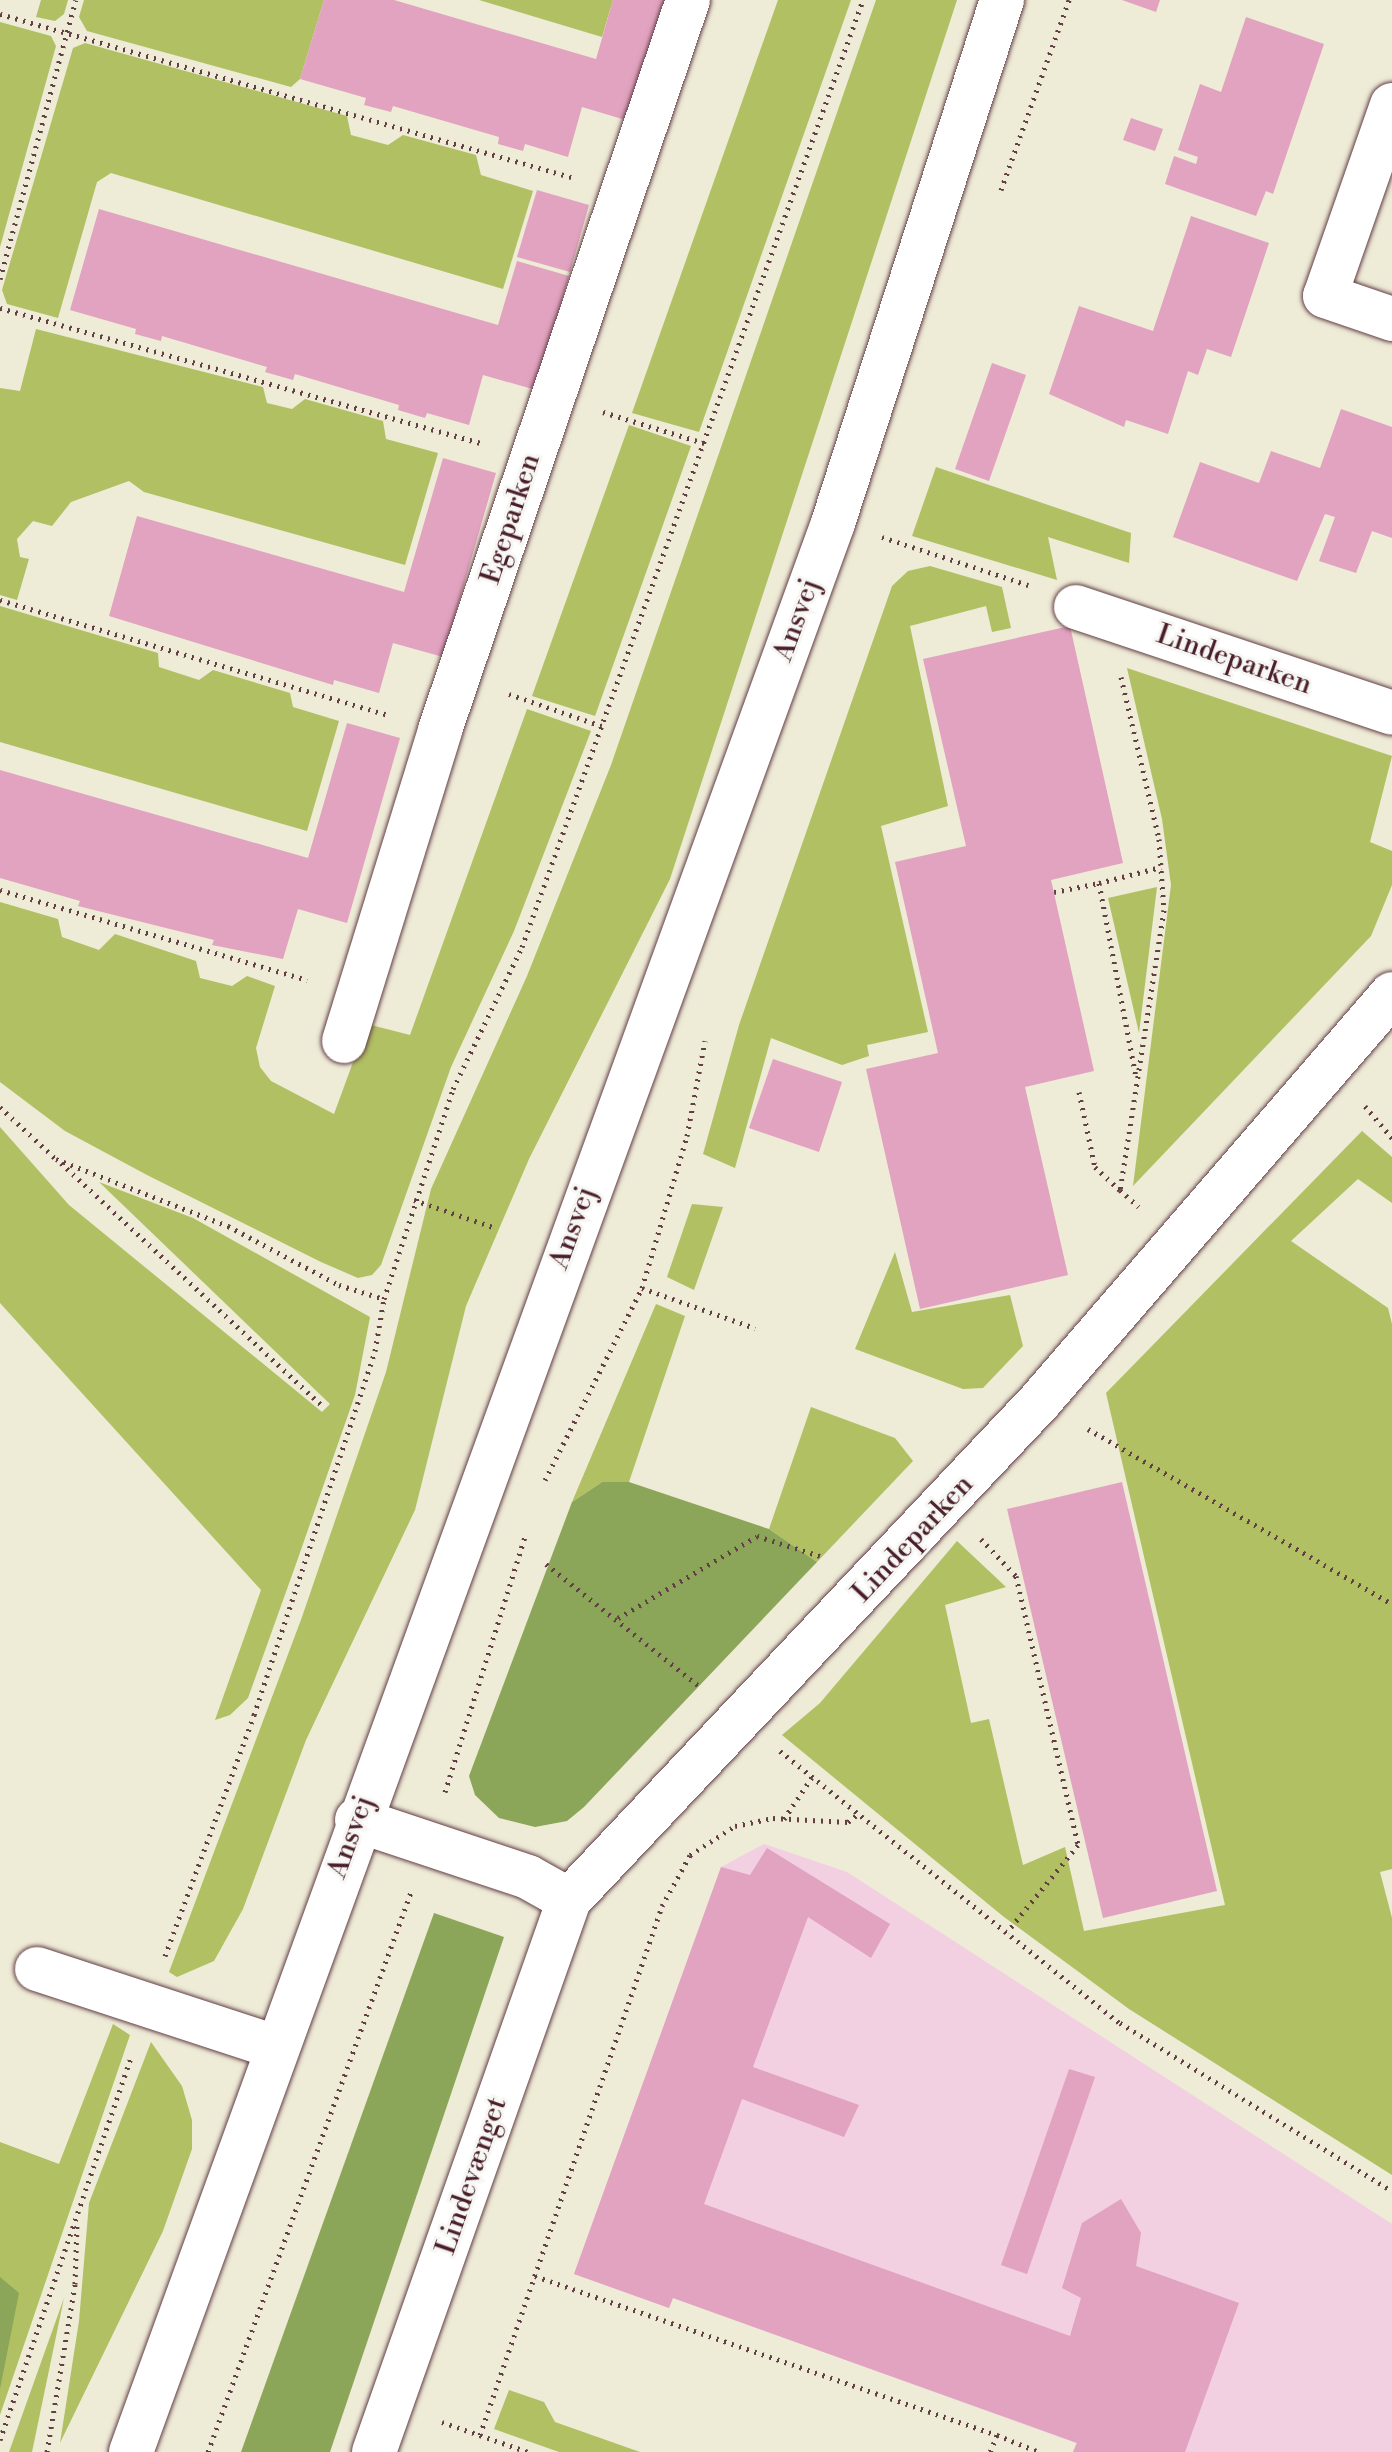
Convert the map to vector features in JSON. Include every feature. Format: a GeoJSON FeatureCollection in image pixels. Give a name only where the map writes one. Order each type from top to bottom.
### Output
{"type":"FeatureCollection","features":[{"type":"Feature","properties":{"kind":"street","name":"Egeparken"},"geometry":{"type":"LineString","coordinates":[[344,1041],[440,730],[531,457],[626,192],[688,0]]}},
{"type":"Feature","properties":{"kind":"street","name":"Ansvej"},"geometry":{"type":"LineString","coordinates":[[131,2452],[357,1820],[833,523],[1002,0]]}},
{"type":"Feature","properties":{"kind":"street"},"geometry":{"type":"LineString","coordinates":[[1392,105],[1325,296],[1392,319]]}},
{"type":"Feature","properties":{"kind":"street","name":"Lindeparken"},"geometry":{"type":"LineString","coordinates":[[1092,612],[1392,713]]}},
{"type":"Feature","properties":{"kind":"street","name":"Lindeparken"},"geometry":{"type":"LineString","coordinates":[[569,1900],[872,1585],[1040,1401],[1392,994]]}},
{"type":"Feature","properties":{"kind":"street"},"geometry":{"type":"LineString","coordinates":[[357,1820],[430,1840],[528,1877],[569,1900]]}},
{"type":"Feature","properties":{"kind":"street","name":"Lindevænget"},"geometry":{"type":"LineString","coordinates":[[374,2452],[569,1900]]}},
{"type":"Feature","properties":{"kind":"street"},"geometry":{"type":"LineString","coordinates":[[37,1969],[276,2047]]}},
{"type":"Feature","properties":{"kind":"path"},"geometry":{"type":"LineString","coordinates":[[0,279],[76,0]]}},
{"type":"Feature","properties":{"kind":"path"},"geometry":{"type":"LineString","coordinates":[[0,2440],[148,2006],[254,1715],[375,1351],[384,1299],[414,1200],[453,1089],[522,947],[863,0]]}},
{"type":"Feature","properties":{"kind":"path"},"geometry":{"type":"LineString","coordinates":[[0,14],[626,192]]}},
{"type":"Feature","properties":{"kind":"path"},"geometry":{"type":"LineString","coordinates":[[0,308],[531,457]]}},
{"type":"Feature","properties":{"kind":"path"},"geometry":{"type":"LineString","coordinates":[[631,421],[704,443]]}},
{"type":"Feature","properties":{"kind":"path"},"geometry":{"type":"LineString","coordinates":[[833,523],[1009,575],[1092,612],[1159,839],[1164,910],[1120,1190]]}},
{"type":"Feature","properties":{"kind":"path"},"geometry":{"type":"LineString","coordinates":[[0,600],[440,730]]}},
{"type":"Feature","properties":{"kind":"path"},"geometry":{"type":"LineString","coordinates":[[528,700],[602,726]]}},
{"type":"Feature","properties":{"kind":"path"},"geometry":{"type":"LineString","coordinates":[[1054,892],[1161,867]]}},
{"type":"Feature","properties":{"kind":"path"},"geometry":{"type":"LineString","coordinates":[[1099,883],[1137,1082]]}},
{"type":"Feature","properties":{"kind":"path"},"geometry":{"type":"LineString","coordinates":[[0,890],[358,995]]}},
{"type":"Feature","properties":{"kind":"path"},"geometry":{"type":"LineString","coordinates":[[1079,1092],[1095,1167],[1177,1242]]}},
{"type":"Feature","properties":{"kind":"path"},"geometry":{"type":"LineString","coordinates":[[0,1107],[324,1407]]}},
{"type":"Feature","properties":{"kind":"path"},"geometry":{"type":"LineString","coordinates":[[56,1159],[228,1226],[339,1285],[384,1299]]}},
{"type":"Feature","properties":{"kind":"path"},"geometry":{"type":"LineString","coordinates":[[414,1200],[493,1227]]}},
{"type":"Feature","properties":{"kind":"path"},"geometry":{"type":"LineString","coordinates":[[642,1288],[755,1328]]}},
{"type":"Feature","properties":{"kind":"path"},"geometry":{"type":"LineString","coordinates":[[1040,1401],[1392,1604]]}},
{"type":"Feature","properties":{"kind":"path"},"geometry":{"type":"LineString","coordinates":[[947,1502],[1016,1576],[1078,1845],[1007,1932]]}},
{"type":"Feature","properties":{"kind":"path"},"geometry":{"type":"LineString","coordinates":[[618,1618],[757,1536],[818,1555],[872,1585]]}},
{"type":"Feature","properties":{"kind":"path"},"geometry":{"type":"LineString","coordinates":[[546,1564],[618,1618],[713,1698]]}},
{"type":"Feature","properties":{"kind":"path"},"geometry":{"type":"LineString","coordinates":[[772,1745],[1120,2023],[1392,2191]]}},
{"type":"Feature","properties":{"kind":"path"},"geometry":{"type":"LineString","coordinates":[[784,1819],[812,1777]]}},
{"type":"Feature","properties":{"kind":"path"},"geometry":{"type":"LineString","coordinates":[[480,2435],[662,1906],[690,1855],[735,1826],[784,1819],[848,1822],[858,1814]]}},
{"type":"Feature","properties":{"kind":"path"},"geometry":{"type":"LineString","coordinates":[[208,2452],[430,1840]]}},
{"type":"Feature","properties":{"kind":"path"},"geometry":{"type":"LineString","coordinates":[[47,2452],[75,2284],[77,2214]]}},
{"type":"Feature","properties":{"kind":"path"},"geometry":{"type":"LineString","coordinates":[[535,2276],[1039,2452]]}},
{"type":"Feature","properties":{"kind":"path"},"geometry":{"type":"LineString","coordinates":[[392,2404],[528,2452]]}},
{"type":"Feature","properties":{"kind":"path"},"geometry":{"type":"LineString","coordinates":[[990,2452],[997,2435]]}},
{"type":"Feature","properties":{"kind":"shaded area"},"geometry":{"type":"Polygon","coordinates":[[[764,1844],[847,1872],[1392,2224],[1392,2452],[1073,2452],[1076,2443],[673,2298],[669,2308],[574,2274],[721,1867],[764,1844]]]}},
{"type":"Feature","properties":{"kind":"green space"},"geometry":{"type":"Polygon","coordinates":[[[41,0],[68,0],[64,14],[55,21],[36,17],[41,0]]]}},
{"type":"Feature","properties":{"kind":"green space"},"geometry":{"type":"Polygon","coordinates":[[[84,0],[324,0],[300,79],[291,87],[87,31],[79,17],[84,0]]]}},
{"type":"Feature","properties":{"kind":"green space"},"geometry":{"type":"Polygon","coordinates":[[[479,0],[613,0],[602,37],[479,0]]]}},
{"type":"Feature","properties":{"kind":"green space"},"geometry":{"type":"Polygon","coordinates":[[[778,0],[851,0],[699,432],[632,413],[778,0]]]}},
{"type":"Feature","properties":{"kind":"green space"},"geometry":{"type":"Polygon","coordinates":[[[876,0],[957,0],[670,879],[529,1159],[466,1306],[415,1510],[306,1740],[243,1909],[214,1961],[177,1977],[169,1972],[302,1617],[386,1372],[431,1189],[527,976],[611,765],[876,0]]]}},
{"type":"Feature","properties":{"kind":"green space"},"geometry":{"type":"Polygon","coordinates":[[[0,22],[51,36],[56,46],[0,247],[0,22]]]}},
{"type":"Feature","properties":{"kind":"green space"},"geometry":{"type":"Polygon","coordinates":[[[85,43],[347,116],[351,135],[388,145],[403,135],[476,155],[481,175],[533,191],[503,289],[111,173],[97,182],[58,318],[7,304],[2,290],[73,48],[85,43]]]}},
{"type":"Feature","properties":{"kind":"green space"},"geometry":{"type":"Polygon","coordinates":[[[36,329],[263,387],[267,403],[292,409],[305,399],[383,421],[386,439],[438,453],[405,565],[144,492],[129,481],[71,502],[52,526],[33,521],[17,539],[20,557],[29,559],[17,600],[0,595],[0,388],[20,391],[36,329]]]}},
{"type":"Feature","properties":{"kind":"green space"},"geometry":{"type":"Polygon","coordinates":[[[629,425],[691,446],[595,716],[532,696],[629,425]]]}},
{"type":"Feature","properties":{"kind":"green space"},"geometry":{"type":"Polygon","coordinates":[[[936,467],[1131,533],[1129,563],[1048,537],[1057,580],[912,536],[936,467]]]}},
{"type":"Feature","properties":{"kind":"green space"},"geometry":{"type":"Polygon","coordinates":[[[930,566],[1002,587],[1011,628],[992,632],[986,606],[910,626],[948,806],[881,826],[928,1032],[867,1045],[869,1056],[842,1065],[771,1038],[735,1168],[703,1154],[739,1025],[892,586],[908,571],[930,566]]]}},
{"type":"Feature","properties":{"kind":"green space"},"geometry":{"type":"Polygon","coordinates":[[[0,606],[158,653],[159,667],[199,680],[213,670],[290,693],[293,707],[339,721],[307,831],[0,742],[0,606]]]}},
{"type":"Feature","properties":{"kind":"green space"},"geometry":{"type":"Polygon","coordinates":[[[1127,668],[1392,756],[1370,842],[1392,851],[1392,885],[1371,936],[1133,1186],[1171,885],[1162,819],[1127,668]]]}},
{"type":"Feature","properties":{"kind":"green space"},"geometry":{"type":"Polygon","coordinates":[[[527,709],[591,731],[514,931],[451,1067],[381,1265],[372,1275],[358,1278],[321,1262],[147,1175],[65,1131],[0,1082],[0,902],[58,919],[62,937],[99,950],[115,934],[196,961],[200,978],[232,986],[247,976],[275,986],[256,1048],[260,1067],[271,1081],[334,1114],[367,1024],[410,1035],[527,709]]]}},
{"type":"Feature","properties":{"kind":"green space"},"geometry":{"type":"Polygon","coordinates":[[[1157,887],[1139,1033],[1108,898],[1157,887]]]}},
{"type":"Feature","properties":{"kind":"green space"},"geometry":{"type":"Polygon","coordinates":[[[0,1127],[69,1205],[322,1412],[330,1404],[99,1182],[193,1218],[370,1317],[355,1395],[296,1564],[248,1698],[230,1715],[215,1720],[261,1590],[0,1303],[0,1127]]]}},
{"type":"Feature","properties":{"kind":"green space"},"geometry":{"type":"Polygon","coordinates":[[[1362,1131],[1392,1157],[1392,1203],[1358,1179],[1291,1241],[1388,1308],[1392,1324],[1392,1869],[1380,1872],[1392,1918],[1392,2175],[1129,2009],[1004,1917],[782,1735],[820,1703],[957,1541],[1006,1587],[945,1605],[971,1723],[989,1719],[1023,1865],[1065,1847],[1084,1931],[1225,1905],[1106,1393],[1362,1131]]]}},
{"type":"Feature","properties":{"kind":"green space"},"geometry":{"type":"Polygon","coordinates":[[[692,1204],[723,1207],[694,1290],[667,1277],[692,1204]]]}},
{"type":"Feature","properties":{"kind":"green space"},"geometry":{"type":"Polygon","coordinates":[[[895,1252],[912,1312],[1010,1295],[1023,1346],[983,1388],[963,1389],[855,1349],[895,1252]]]}},
{"type":"Feature","properties":{"kind":"green space"},"geometry":{"type":"Polygon","coordinates":[[[656,1304],[685,1316],[629,1482],[602,1482],[572,1502],[656,1304]]]}},
{"type":"Feature","properties":{"kind":"green space"},"geometry":{"type":"Polygon","coordinates":[[[811,1407],[895,1438],[913,1461],[817,1562],[769,1529],[811,1407]]]}},
{"type":"Feature","properties":{"kind":"green space"},"geometry":{"type":"Polygon","coordinates":[[[602,1482],[629,1482],[769,1529],[817,1562],[584,1807],[567,1821],[535,1827],[499,1818],[475,1795],[469,1776],[572,1502],[602,1482]]]}},
{"type":"Feature","properties":{"kind":"green space"},"geometry":{"type":"Polygon","coordinates":[[[434,1913],[504,1937],[330,2452],[241,2452],[434,1913]]]}},
{"type":"Feature","properties":{"kind":"green space"},"geometry":{"type":"Polygon","coordinates":[[[113,2024],[130,2035],[0,2415],[0,2142],[59,2164],[113,2024]]]}},
{"type":"Feature","properties":{"kind":"green space"},"geometry":{"type":"Polygon","coordinates":[[[151,2042],[182,2086],[192,2120],[192,2149],[163,2231],[60,2443],[79,2321],[89,2203],[151,2042]]]}},
{"type":"Feature","properties":{"kind":"green space"},"geometry":{"type":"Polygon","coordinates":[[[0,2277],[19,2293],[0,2389],[0,2277]]]}},
{"type":"Feature","properties":{"kind":"green space"},"geometry":{"type":"Polygon","coordinates":[[[64,2298],[32,2452],[9,2452],[64,2298]]]}},
{"type":"Feature","properties":{"kind":"green space"},"geometry":{"type":"Polygon","coordinates":[[[509,2390],[544,2402],[555,2422],[640,2452],[559,2452],[494,2429],[509,2390]]]}},
{"type":"Feature","properties":{"kind":"building"},"geometry":{"type":"Polygon","coordinates":[[[324,0],[394,0],[596,59],[613,0],[668,0],[632,122],[582,107],[568,157],[525,144],[523,151],[498,144],[499,137],[393,106],[391,112],[364,105],[366,98],[300,79],[324,0]]]}},
{"type":"Feature","properties":{"kind":"building"},"geometry":{"type":"Polygon","coordinates":[[[1122,0],[1160,0],[1156,12],[1122,0]]]}},
{"type":"Feature","properties":{"kind":"building"},"geometry":{"type":"Polygon","coordinates":[[[1246,17],[1324,44],[1273,194],[1266,191],[1256,216],[1165,184],[1174,156],[1196,164],[1198,157],[1178,150],[1200,84],[1221,92],[1246,17]]]}},
{"type":"Feature","properties":{"kind":"building"},"geometry":{"type":"Polygon","coordinates":[[[1131,118],[1163,129],[1155,151],[1123,140],[1131,118]]]}},
{"type":"Feature","properties":{"kind":"building"},"geometry":{"type":"Polygon","coordinates":[[[537,190],[589,205],[570,272],[517,257],[537,190]]]}},
{"type":"Feature","properties":{"kind":"building"},"geometry":{"type":"Polygon","coordinates":[[[99,209],[498,325],[517,261],[569,276],[536,390],[483,375],[469,425],[427,413],[425,418],[398,410],[399,405],[295,374],[293,380],[265,372],[267,367],[162,336],[161,341],[135,334],[136,329],[70,310],[99,209]]]}},
{"type":"Feature","properties":{"kind":"building"},"geometry":{"type":"Polygon","coordinates":[[[1191,216],[1269,243],[1231,357],[1207,349],[1198,375],[1188,371],[1168,434],[1126,420],[1124,427],[1049,394],[1079,306],[1153,331],[1191,216]]]}},
{"type":"Feature","properties":{"kind":"building"},"geometry":{"type":"Polygon","coordinates":[[[992,363],[1026,375],[989,481],[955,469],[992,363]]]}},
{"type":"Feature","properties":{"kind":"building"},"geometry":{"type":"Polygon","coordinates":[[[1341,409],[1392,427],[1392,538],[1372,531],[1356,573],[1319,561],[1335,517],[1325,514],[1297,581],[1173,537],[1200,462],[1259,483],[1271,451],[1320,468],[1341,409]]]}},
{"type":"Feature","properties":{"kind":"building"},"geometry":{"type":"Polygon","coordinates":[[[443,458],[496,473],[443,657],[393,643],[379,693],[334,680],[333,685],[109,616],[137,516],[404,592],[443,458]]]}},
{"type":"Feature","properties":{"kind":"building"},"geometry":{"type":"Polygon","coordinates":[[[1070,626],[1123,863],[1051,880],[1094,1071],[1025,1087],[1068,1275],[920,1309],[866,1069],[938,1053],[895,862],[966,846],[923,659],[1070,626]]]}},
{"type":"Feature","properties":{"kind":"building"},"geometry":{"type":"Polygon","coordinates":[[[347,723],[400,738],[347,923],[298,909],[283,959],[212,945],[214,940],[78,906],[80,901],[0,878],[0,770],[308,858],[347,723]]]}},
{"type":"Feature","properties":{"kind":"building"},"geometry":{"type":"Polygon","coordinates":[[[773,1059],[842,1082],[819,1152],[749,1128],[773,1059]]]}},
{"type":"Feature","properties":{"kind":"building"},"geometry":{"type":"Polygon","coordinates":[[[1122,1482],[1217,1891],[1103,1918],[1007,1509],[1122,1482]]]}},
{"type":"Feature","properties":{"kind":"building"},"geometry":{"type":"Polygon","coordinates":[[[767,1848],[890,1924],[871,1958],[808,1917],[753,2067],[859,2105],[844,2137],[742,2099],[704,2204],[1070,2336],[1081,2298],[1062,2288],[1082,2223],[1121,2199],[1141,2233],[1136,2266],[1239,2303],[1185,2452],[1073,2452],[1077,2443],[673,2298],[669,2308],[574,2274],[721,1867],[750,1875],[767,1848]]]}},
{"type":"Feature","properties":{"kind":"building"},"geometry":{"type":"Polygon","coordinates":[[[1069,2069],[1095,2077],[1027,2274],[1001,2265],[1069,2069]]]}}]}
